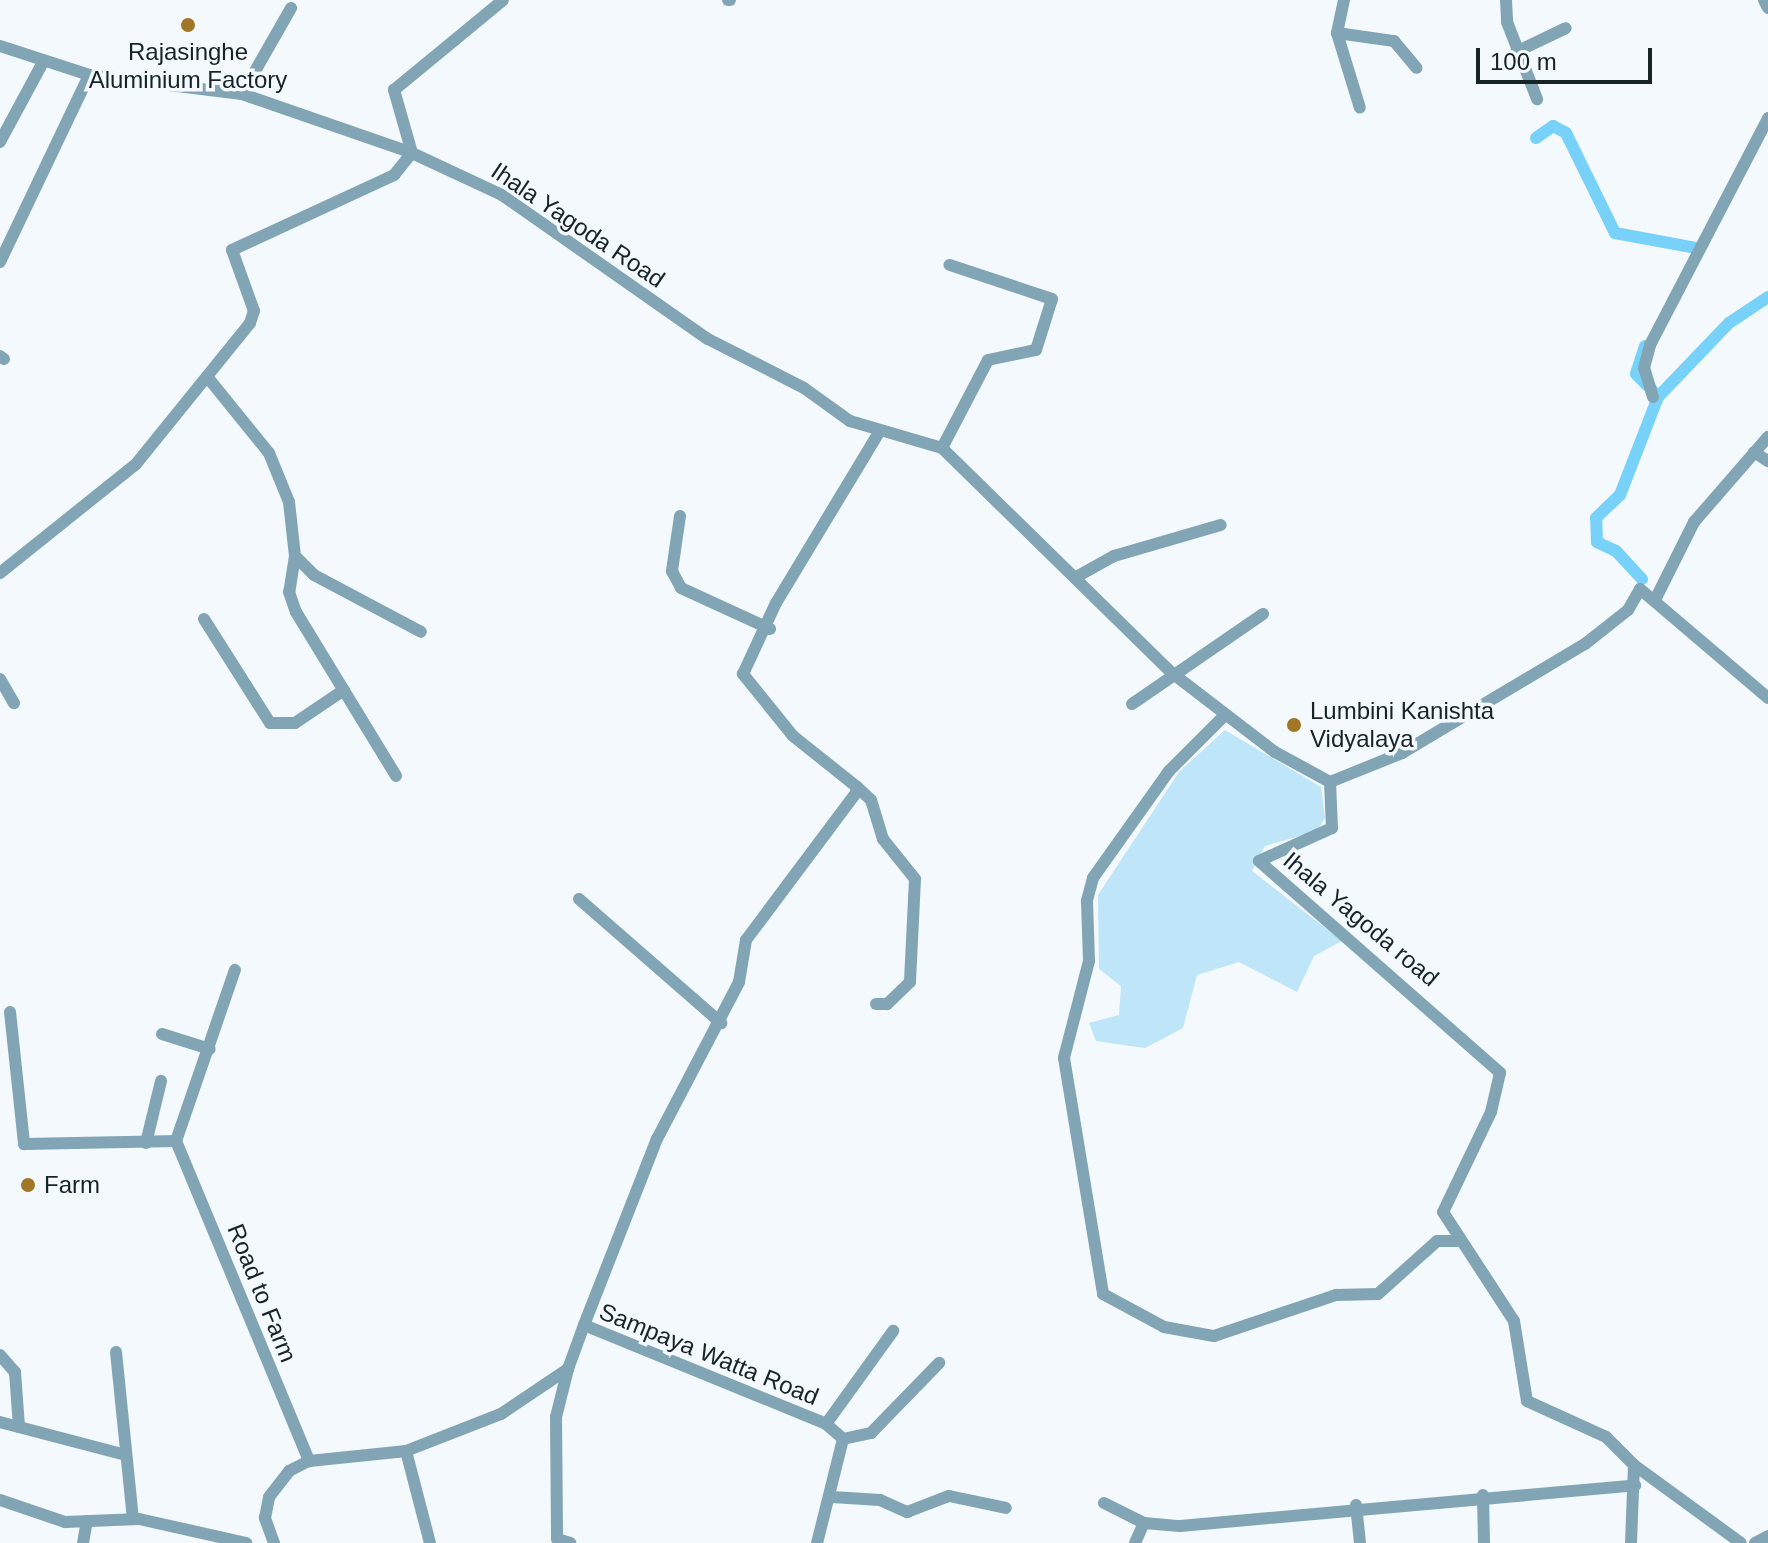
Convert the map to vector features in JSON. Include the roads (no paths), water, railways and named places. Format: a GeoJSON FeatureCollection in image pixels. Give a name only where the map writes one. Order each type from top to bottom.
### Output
{"type":"FeatureCollection","features":[{"type":"Feature","properties":{"kind":"street"},"geometry":{"type":"LineString","coordinates":[[1344,0],[1337,33],[1360,108]]}},
{"type":"Feature","properties":{"kind":"street"},"geometry":{"type":"LineString","coordinates":[[1506,0],[1516,52],[1537,99]]}},
{"type":"Feature","properties":{"kind":"street"},"geometry":{"type":"LineString","coordinates":[[1764,0],[1768,8]]}},
{"type":"Feature","properties":{"kind":"street"},"geometry":{"type":"LineString","coordinates":[[0,573],[136,464],[209,379],[254,311],[232,250],[394,175],[412,153],[394,90],[496,2]]}},
{"type":"Feature","properties":{"kind":"street"},"geometry":{"type":"LineString","coordinates":[[242,94],[291,8]]}},
{"type":"Feature","properties":{"kind":"street"},"geometry":{"type":"LineString","coordinates":[[1516,52],[1566,28]]}},
{"type":"Feature","properties":{"kind":"street"},"geometry":{"type":"LineString","coordinates":[[1337,33],[1394,41],[1417,68]]}},
{"type":"Feature","properties":{"kind":"street","name":"Ihala Yagoda Road"},"geometry":{"type":"LineString","coordinates":[[0,46],[42,64],[89,75],[242,94],[412,153],[502,195],[708,339],[878,434]]}},
{"type":"Feature","properties":{"kind":"street"},"geometry":{"type":"LineString","coordinates":[[0,142],[4,126],[42,64]]}},
{"type":"Feature","properties":{"kind":"street"},"geometry":{"type":"LineString","coordinates":[[0,262],[89,75]]}},
{"type":"Feature","properties":{"kind":"street"},"geometry":{"type":"LineString","coordinates":[[1653,391],[1644,368],[1650,345],[1768,118]]}},
{"type":"Feature","properties":{"kind":"street"},"geometry":{"type":"LineString","coordinates":[[942,448],[988,360],[1036,350],[1052,299],[950,265]]}},
{"type":"Feature","properties":{"kind":"street"},"geometry":{"type":"LineString","coordinates":[[209,379],[269,453],[289,502],[295,556],[289,592],[296,612],[396,776]]}},
{"type":"Feature","properties":{"kind":"street"},"geometry":{"type":"LineString","coordinates":[[876,1004],[887,1004],[910,982],[915,879],[883,839],[871,800],[793,736],[745,683],[747,666],[770,629],[776,603],[878,434],[942,448],[1078,576],[1172,673],[1224,716],[1330,782],[1402,753],[1585,644],[1628,610],[1640,589],[1657,596],[1768,698]]}},
{"type":"Feature","properties":{"kind":"street"},"geometry":{"type":"LineString","coordinates":[[1657,596],[1694,522],[1768,437]]}},
{"type":"Feature","properties":{"kind":"street"},"geometry":{"type":"LineString","coordinates":[[1754,452],[1768,461]]}},
{"type":"Feature","properties":{"kind":"street"},"geometry":{"type":"LineString","coordinates":[[680,516],[672,571],[681,588],[770,629]]}},
{"type":"Feature","properties":{"kind":"street"},"geometry":{"type":"LineString","coordinates":[[1078,576],[1114,556],[1221,525]]}},
{"type":"Feature","properties":{"kind":"street"},"geometry":{"type":"LineString","coordinates":[[295,556],[314,575],[421,632]]}},
{"type":"Feature","properties":{"kind":"street"},"geometry":{"type":"LineString","coordinates":[[1132,704],[1172,673],[1263,614]]}},
{"type":"Feature","properties":{"kind":"street"},"geometry":{"type":"LineString","coordinates":[[204,619],[270,723],[295,723],[344,690]]}},
{"type":"Feature","properties":{"kind":"street"},"geometry":{"type":"LineString","coordinates":[[0,679],[14,703]]}},
{"type":"Feature","properties":{"kind":"street"},"geometry":{"type":"LineString","coordinates":[[1224,716],[1169,771],[1093,878],[1087,901],[1089,961],[1064,1058],[1103,1294],[1164,1327],[1214,1336],[1336,1295],[1378,1294],[1437,1241],[1457,1241]]}},
{"type":"Feature","properties":{"kind":"street","name":"Ihala Yagoda road"},"geometry":{"type":"LineString","coordinates":[[1330,782],[1332,828],[1259,861],[1500,1073],[1491,1112],[1443,1212],[1457,1241],[1514,1321],[1527,1401],[1606,1437],[1634,1465]]}},
{"type":"Feature","properties":{"kind":"street"},"geometry":{"type":"LineString","coordinates":[[584,1325],[657,1139],[721,1023],[739,982],[746,940],[857,787]]}},
{"type":"Feature","properties":{"kind":"street"},"geometry":{"type":"LineString","coordinates":[[579,899],[721,1023]]}},
{"type":"Feature","properties":{"kind":"street"},"geometry":{"type":"LineString","coordinates":[[10,1012],[24,1144],[176,1141],[235,970]]}},
{"type":"Feature","properties":{"kind":"street"},"geometry":{"type":"LineString","coordinates":[[162,1034],[210,1049]]}},
{"type":"Feature","properties":{"kind":"street"},"geometry":{"type":"LineString","coordinates":[[146,1143],[161,1081]]}},
{"type":"Feature","properties":{"kind":"street","name":"Road to Farm"},"geometry":{"type":"LineString","coordinates":[[176,1141],[309,1461]]}},
{"type":"Feature","properties":{"kind":"street","name":"Sampaya Watta Road"},"geometry":{"type":"LineString","coordinates":[[570,1543],[557,1539],[556,1417],[568,1369],[584,1325],[826,1424],[843,1439]]}},
{"type":"Feature","properties":{"kind":"street"},"geometry":{"type":"LineString","coordinates":[[826,1424],[893,1331]]}},
{"type":"Feature","properties":{"kind":"street"},"geometry":{"type":"LineString","coordinates":[[116,1352],[133,1519]]}},
{"type":"Feature","properties":{"kind":"street"},"geometry":{"type":"LineString","coordinates":[[0,1355],[15,1372],[19,1427]]}},
{"type":"Feature","properties":{"kind":"street"},"geometry":{"type":"LineString","coordinates":[[817,1543],[832,1497],[843,1439],[871,1433],[939,1363]]}},
{"type":"Feature","properties":{"kind":"street"},"geometry":{"type":"LineString","coordinates":[[274,1543],[265,1518],[269,1497],[289,1471],[309,1461],[406,1451],[501,1414],[568,1369]]}},
{"type":"Feature","properties":{"kind":"street"},"geometry":{"type":"LineString","coordinates":[[0,1422],[126,1455]]}},
{"type":"Feature","properties":{"kind":"street"},"geometry":{"type":"LineString","coordinates":[[406,1451],[430,1543]]}},
{"type":"Feature","properties":{"kind":"street"},"geometry":{"type":"LineString","coordinates":[[1631,1543],[1634,1465]]}},
{"type":"Feature","properties":{"kind":"street"},"geometry":{"type":"LineString","coordinates":[[1634,1465],[1741,1543]]}},
{"type":"Feature","properties":{"kind":"street"},"geometry":{"type":"LineString","coordinates":[[1104,1503],[1144,1523],[1180,1526],[1356,1505],[1635,1485]]}},
{"type":"Feature","properties":{"kind":"street"},"geometry":{"type":"LineString","coordinates":[[1483,1495],[1484,1543]]}},
{"type":"Feature","properties":{"kind":"street"},"geometry":{"type":"LineString","coordinates":[[832,1497],[880,1500],[907,1512],[949,1496],[1006,1508]]}},
{"type":"Feature","properties":{"kind":"street"},"geometry":{"type":"LineString","coordinates":[[0,1500],[65,1522],[133,1519],[246,1543]]}},
{"type":"Feature","properties":{"kind":"street"},"geometry":{"type":"LineString","coordinates":[[1356,1505],[1360,1543]]}},
{"type":"Feature","properties":{"kind":"street"},"geometry":{"type":"LineString","coordinates":[[83,1543],[87,1521]]}},
{"type":"Feature","properties":{"kind":"street"},"geometry":{"type":"LineString","coordinates":[[1135,1543],[1144,1523]]}},
{"type":"Feature","properties":{"kind":"street"},"geometry":{"type":"LineString","coordinates":[[1755,1543],[1768,1536]]}},
{"type":"Feature","properties":{"kind":"waterway"},"geometry":{"type":"LineString","coordinates":[[1536,138],[1553,126],[1566,133],[1615,233],[1696,248]]}},
{"type":"Feature","properties":{"kind":"waterway"},"geometry":{"type":"LineString","coordinates":[[1642,579],[1616,551],[1597,542],[1596,518],[1620,495],[1658,397],[1729,323],[1768,297]]}},
{"type":"Feature","properties":{"kind":"waterway"},"geometry":{"type":"LineString","coordinates":[[1645,346],[1636,374],[1653,391]]}},
{"type":"Feature","properties":{"kind":"place","name":"Rajasinghe Aluminium Factory"},"geometry":{"type":"Point","coordinates":[188,25]}},
{"type":"Feature","properties":{"kind":"place","name":"Lumbini Kanishta Vidyalaya"},"geometry":{"type":"Point","coordinates":[1294,725]}},
{"type":"Feature","properties":{"kind":"place","name":"Farm"},"geometry":{"type":"Point","coordinates":[28,1185]}}]}
